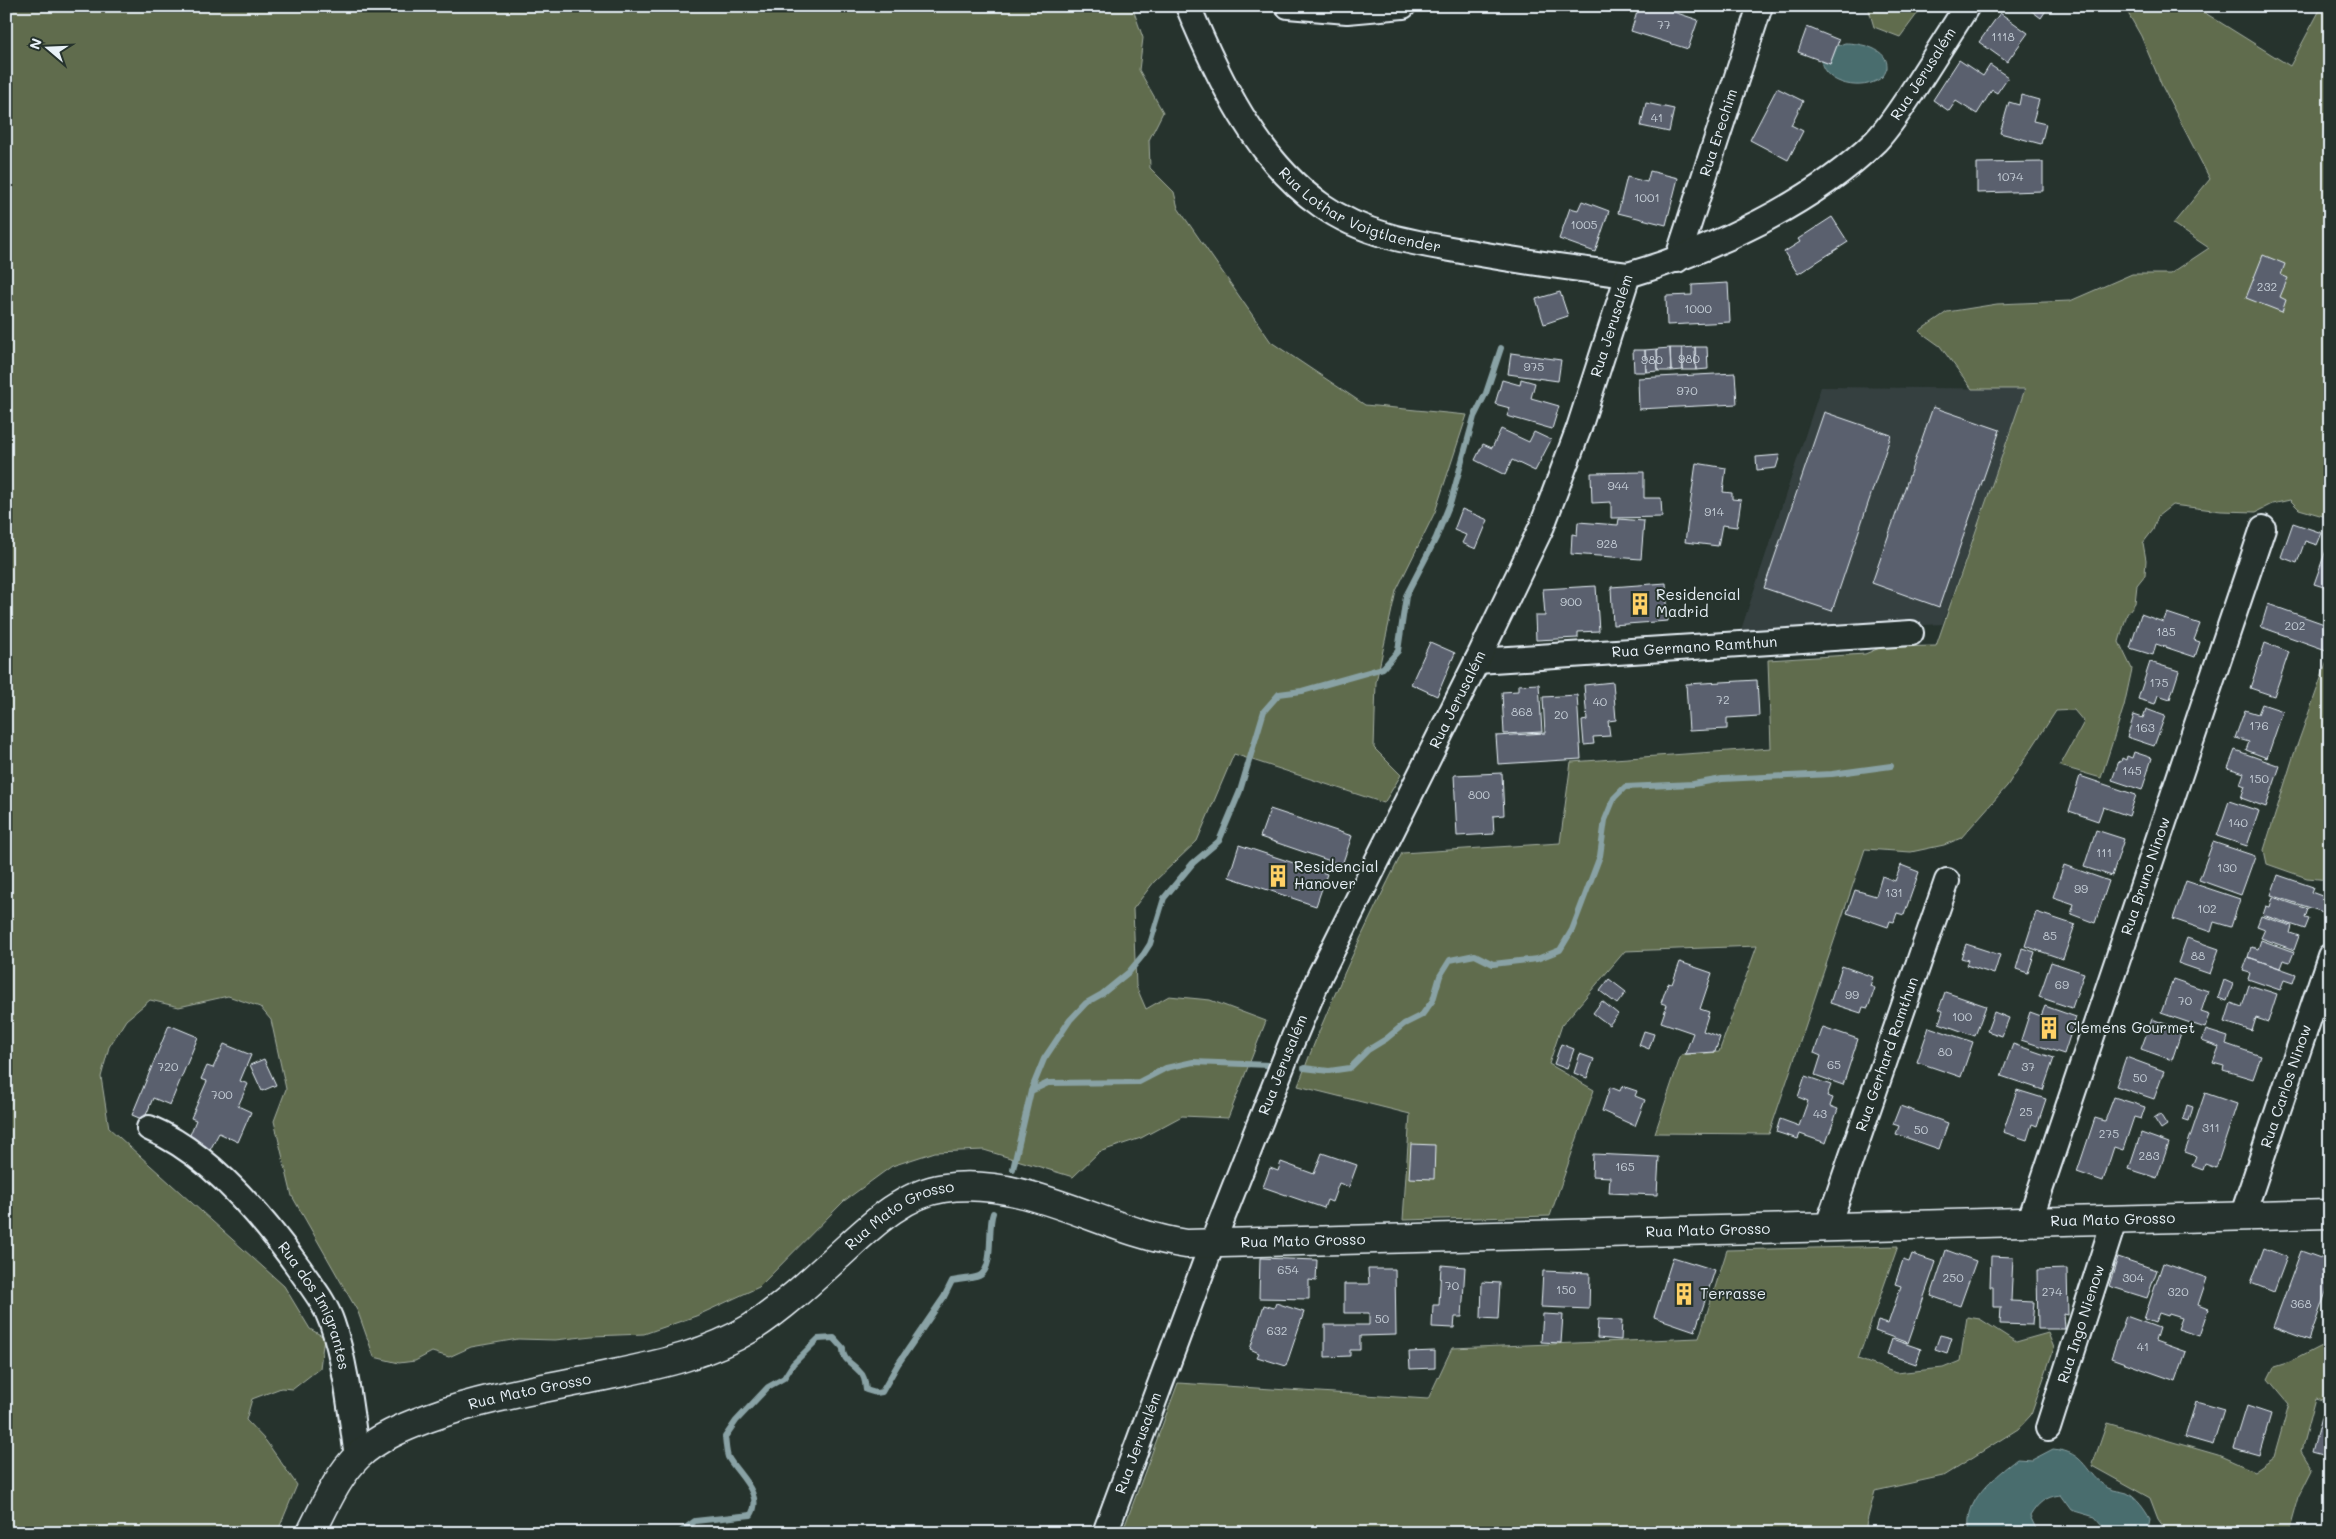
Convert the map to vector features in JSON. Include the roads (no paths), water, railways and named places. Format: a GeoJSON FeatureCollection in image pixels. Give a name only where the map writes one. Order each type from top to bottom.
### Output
{"type":"FeatureCollection","features":[{"type":"Feature","properties":{"kind":"street","name":"Rua Lothar Voigtlaender"},"geometry":{"type":"LineString","coordinates":[[1188,6],[1209,57],[1240,112],[1279,168],[1321,205],[1371,232],[1425,245],[1546,266],[1628,276]]}},
{"type":"Feature","properties":{"kind":"street"},"geometry":{"type":"LineString","coordinates":[[1288,6],[1347,11],[1403,6]]}},
{"type":"Feature","properties":{"kind":"street","name":"Rua Erechim"},"geometry":{"type":"LineString","coordinates":[[1677,260],[1760,6]]}},
{"type":"Feature","properties":{"kind":"street","name":"Rua Jerusalém"},"geometry":{"type":"LineString","coordinates":[[1105,1533],[1212,1244],[1320,975],[1534,544],[1559,482],[1628,276],[1677,260],[1780,211],[1814,190],[1854,160],[1877,140],[1904,103],[1967,6]]}},
{"type":"Feature","properties":{"kind":"street","name":"Rua Bruno Ninow"},"geometry":{"type":"LineString","coordinates":[[2029,1224],[2264,528]]}},
{"type":"Feature","properties":{"kind":"street","name":"Rua Germano Ramthun"},"geometry":{"type":"LineString","coordinates":[[1477,661],[1911,634]]}},
{"type":"Feature","properties":{"kind":"street","name":"Rua Gerhard Ramthun"},"geometry":{"type":"LineString","coordinates":[[1827,1228],[1947,881]]}},
{"type":"Feature","properties":{"kind":"street","name":"Rua Carlos Ninow"},"geometry":{"type":"LineString","coordinates":[[2242,1217],[2330,956]]}},
{"type":"Feature","properties":{"kind":"street","name":"Rua dos Imigrantes"},"geometry":{"type":"LineString","coordinates":[[149,1128],[166,1135],[187,1149],[249,1204],[283,1245],[324,1303],[338,1347],[353,1422],[357,1457]]}},
{"type":"Feature","properties":{"kind":"street","name":"Rua Mato Grosso"},"geometry":{"type":"LineString","coordinates":[[357,1457],[378,1442],[410,1425],[453,1409],[664,1363],[719,1345],[774,1312],[874,1224],[895,1209],[910,1199],[940,1188],[972,1185],[1017,1193],[1056,1204],[1165,1241],[1186,1244],[2114,1222],[2330,1214]]}},
{"type":"Feature","properties":{"kind":"street","name":"Rua Ingo Nienow"},"geometry":{"type":"LineString","coordinates":[[2048,1428],[2114,1222]]}},
{"type":"Feature","properties":{"kind":"street"},"geometry":{"type":"LineString","coordinates":[[311,1533],[343,1474],[357,1457]]}},
{"type":"Feature","properties":{"kind":"water"},"geometry":{"type":"Polygon","coordinates":[[[1845,43],[1858,44],[1878,51],[1886,61],[1887,68],[1882,77],[1865,85],[1855,85],[1837,81],[1830,76],[1824,69],[1821,61],[1830,64],[1837,46],[1845,43]]]}},
{"type":"Feature","properties":{"kind":"water"},"geometry":{"type":"Polygon","coordinates":[[[2053,1449],[2073,1454],[2108,1488],[2127,1493],[2134,1498],[2150,1519],[2147,1533],[2109,1533],[2095,1517],[2071,1510],[2060,1495],[2042,1501],[2030,1516],[2038,1533],[1970,1533],[1969,1521],[1971,1510],[1975,1500],[1990,1482],[2017,1459],[2032,1460],[2053,1449]]]}},
{"type":"Feature","properties":{"kind":"waterway"},"geometry":{"type":"LineString","coordinates":[[1013,1169],[1031,1091],[1044,1059],[1070,1020],[1086,1003],[1102,994],[1129,972],[1143,955],[1150,944],[1164,898],[1193,863],[1219,841],[1240,791],[1264,711],[1279,694],[1302,691],[1383,668],[1398,651],[1406,596],[1436,538],[1451,501],[1474,417],[1486,393],[1501,348]]}},
{"type":"Feature","properties":{"kind":"waterway"},"geometry":{"type":"LineString","coordinates":[[1304,1068],[1329,1071],[1350,1068],[1368,1050],[1386,1039],[1404,1024],[1422,1015],[1433,1000],[1440,976],[1450,960],[1475,955],[1493,964],[1537,959],[1560,950],[1572,930],[1600,856],[1605,820],[1614,798],[1625,787],[1693,784],[1722,779],[1832,774],[1891,766]]}},
{"type":"Feature","properties":{"kind":"waterway"},"geometry":{"type":"LineString","coordinates":[[1031,1091],[1048,1083],[1139,1082],[1166,1068],[1193,1062],[1269,1065]]}},
{"type":"Feature","properties":{"kind":"waterway"},"geometry":{"type":"LineString","coordinates":[[679,1533],[695,1521],[751,1515],[754,1507],[752,1492],[728,1457],[725,1437],[736,1421],[768,1387],[784,1378],[793,1364],[818,1339],[834,1338],[843,1348],[844,1356],[862,1375],[866,1390],[876,1393],[882,1392],[898,1364],[944,1297],[952,1281],[976,1277],[984,1272],[989,1257],[993,1213]]}},
{"type":"Feature","properties":{"kind":"place","name":"Residencial Madrid"},"geometry":{"type":"Point","coordinates":[1640,604]}},
{"type":"Feature","properties":{"kind":"place","name":"Residencial Hanover"},"geometry":{"type":"Point","coordinates":[1278,876]}},
{"type":"Feature","properties":{"kind":"place","name":"Clemens Gourmet"},"geometry":{"type":"Point","coordinates":[2049,1028]}},
{"type":"Feature","properties":{"kind":"place","name":"Terrasse"},"geometry":{"type":"Point","coordinates":[1684,1294]}}]}
